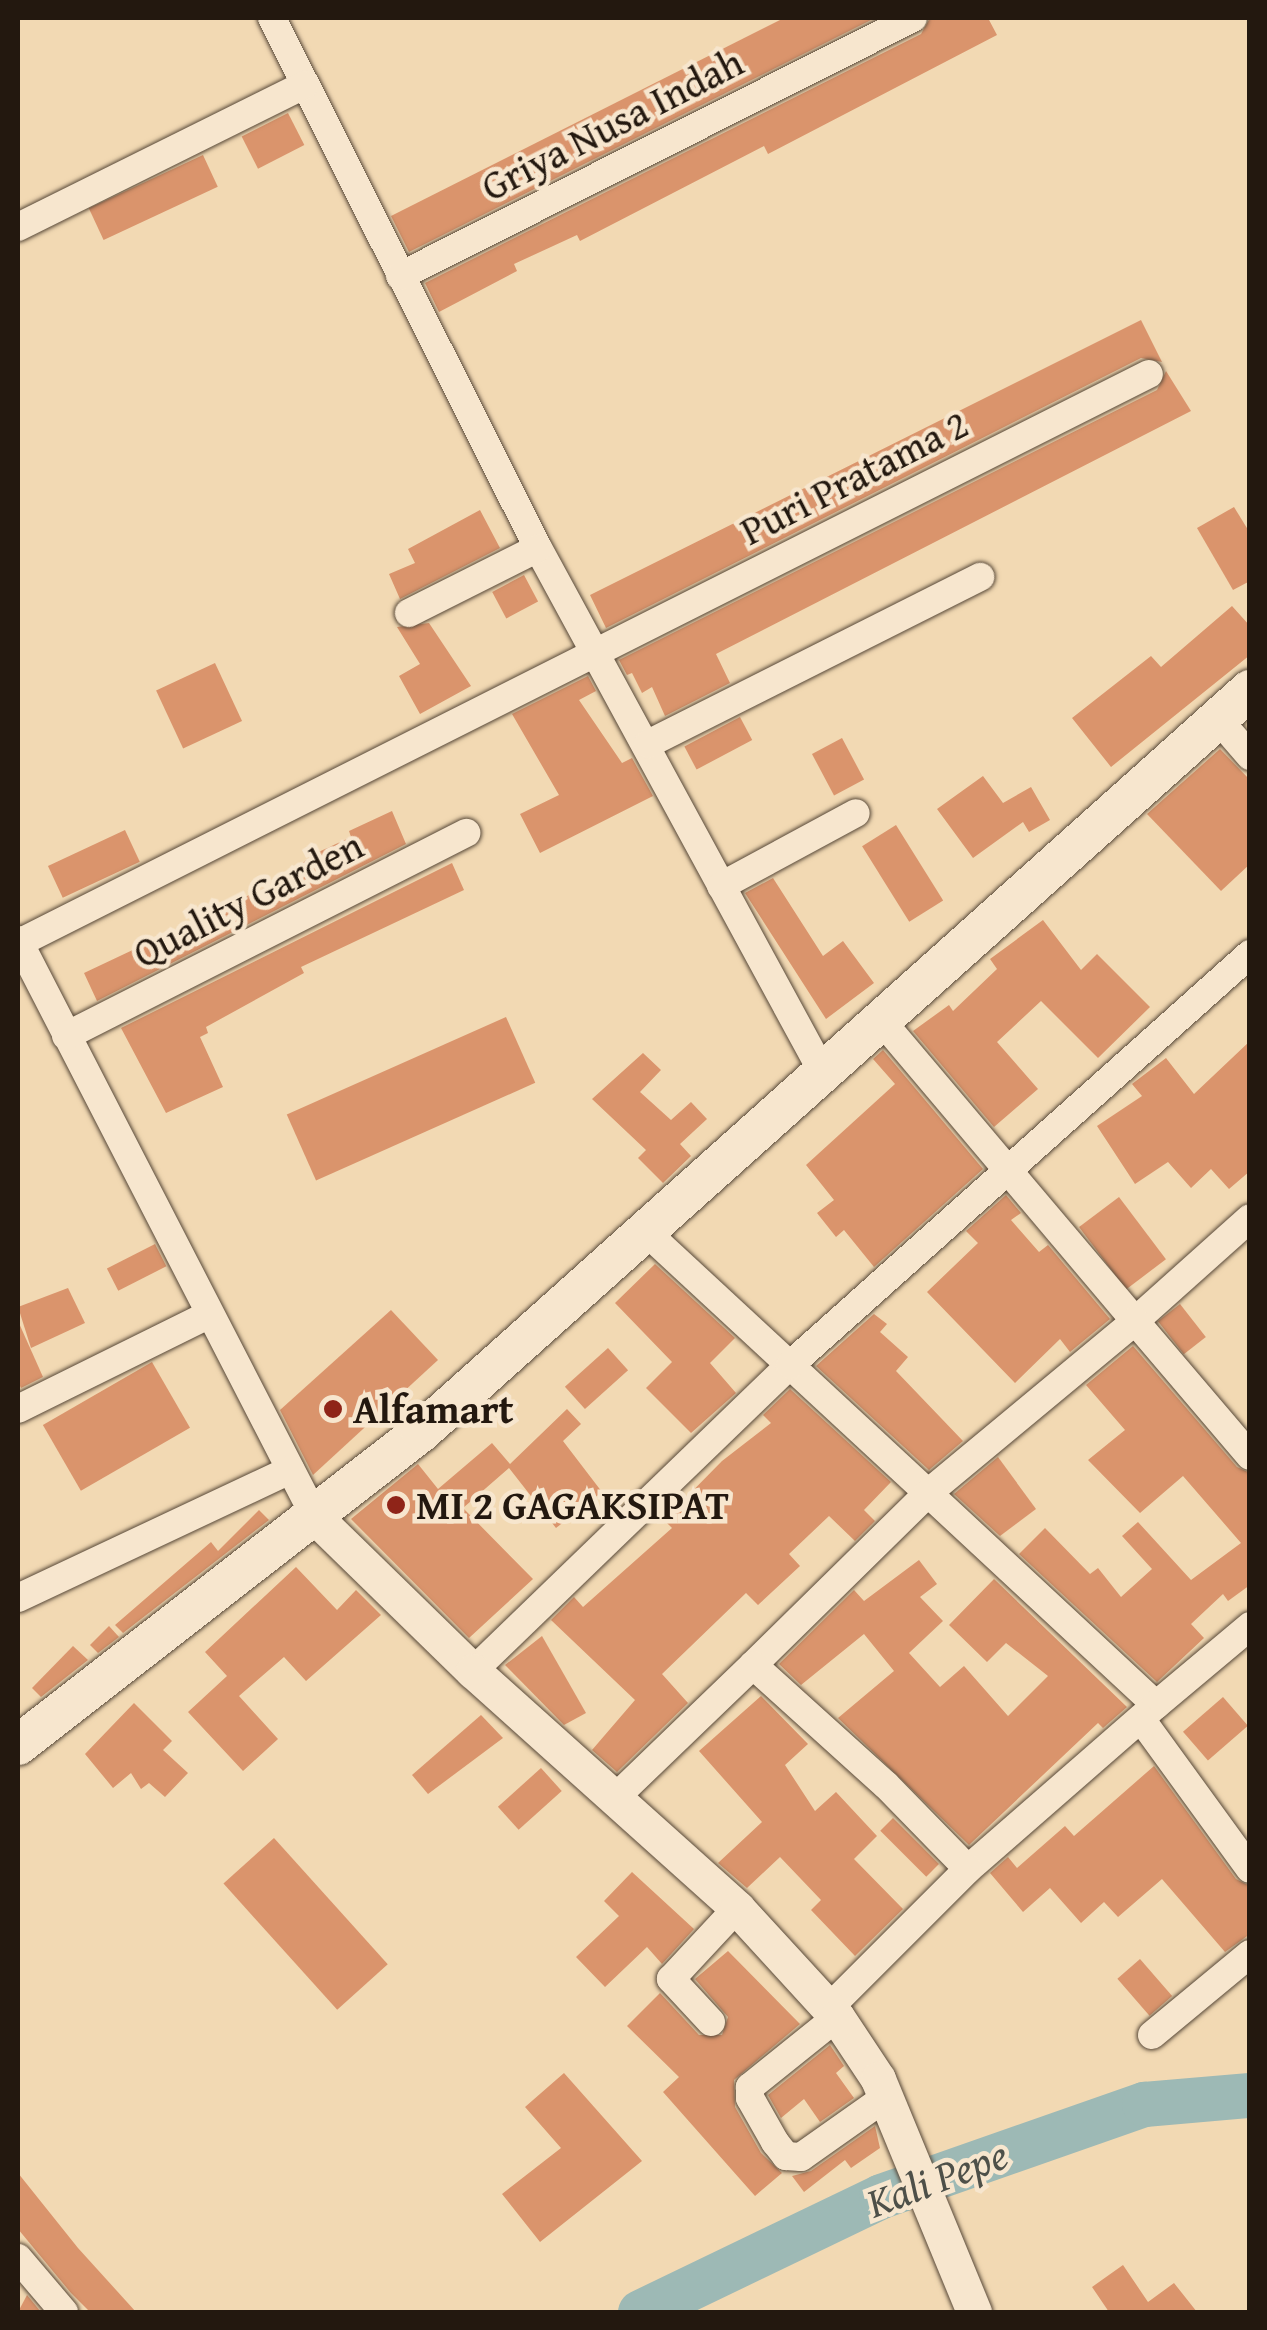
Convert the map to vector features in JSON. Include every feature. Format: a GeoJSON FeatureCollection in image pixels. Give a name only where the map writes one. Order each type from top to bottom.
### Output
{"type":"FeatureCollection","features":[{"type":"Feature","properties":{"kind":"main road"},"geometry":{"type":"LineString","coordinates":[[18,1745],[448,1408],[1250,690]]}},
{"type":"Feature","properties":{"kind":"street"},"geometry":{"type":"LineString","coordinates":[[272,18],[538,548],[648,744],[822,1072]]}},
{"type":"Feature","properties":{"kind":"street","name":"Griya Nusa Indah"},"geometry":{"type":"LineString","coordinates":[[400,276],[913,18]]}},
{"type":"Feature","properties":{"kind":"street"},"geometry":{"type":"LineString","coordinates":[[18,228],[304,85]]}},
{"type":"Feature","properties":{"kind":"street","name":"Puri Pratama 2"},"geometry":{"type":"LineString","coordinates":[[18,942],[1149,374]]}},
{"type":"Feature","properties":{"kind":"street"},"geometry":{"type":"LineString","coordinates":[[409,614],[538,548]]}},
{"type":"Feature","properties":{"kind":"street"},"geometry":{"type":"LineString","coordinates":[[648,744],[980,577]]}},
{"type":"Feature","properties":{"kind":"street"},"geometry":{"type":"LineString","coordinates":[[1218,719],[1250,756]]}},
{"type":"Feature","properties":{"kind":"street"},"geometry":{"type":"LineString","coordinates":[[721,886],[856,814]]}},
{"type":"Feature","properties":{"kind":"street","name":"Quality Garden"},"geometry":{"type":"LineString","coordinates":[[66,1036],[466,834]]}},
{"type":"Feature","properties":{"kind":"street"},"geometry":{"type":"LineString","coordinates":[[18,942],[314,1516],[472,1671],[617,1796],[736,1908],[832,2013],[886,2097],[974,2312]]}},
{"type":"Feature","properties":{"kind":"street"},"geometry":{"type":"LineString","coordinates":[[472,1671],[790,1365],[1250,954]]}},
{"type":"Feature","properties":{"kind":"street"},"geometry":{"type":"LineString","coordinates":[[880,1019],[1003,1171],[1250,1456]]}},
{"type":"Feature","properties":{"kind":"street"},"geometry":{"type":"LineString","coordinates":[[617,1796],[928,1493],[1135,1321],[1250,1218]]}},
{"type":"Feature","properties":{"kind":"street"},"geometry":{"type":"LineString","coordinates":[[646,1231],[928,1493],[1148,1712],[1250,1869]]}},
{"type":"Feature","properties":{"kind":"street"},"geometry":{"type":"LineString","coordinates":[[18,1409],[208,1315]]}},
{"type":"Feature","properties":{"kind":"street"},"geometry":{"type":"LineString","coordinates":[[18,1598],[290,1470]]}},
{"type":"Feature","properties":{"kind":"street"},"geometry":{"type":"LineString","coordinates":[[886,2097],[800,2157],[786,2156],[750,2098],[750,2086],[832,2013],[968,1869],[1250,1626]]}},
{"type":"Feature","properties":{"kind":"street"},"geometry":{"type":"LineString","coordinates":[[753,1665],[968,1869]]}},
{"type":"Feature","properties":{"kind":"street"},"geometry":{"type":"LineString","coordinates":[[711,2022],[672,1979],[736,1908]]}},
{"type":"Feature","properties":{"kind":"street"},"geometry":{"type":"LineString","coordinates":[[1152,2035],[1250,1954]]}},
{"type":"Feature","properties":{"kind":"street"},"geometry":{"type":"LineString","coordinates":[[18,2258],[64,2312]]}},
{"type":"Feature","properties":{"kind":"building"},"geometry":{"type":"Polygon","coordinates":[[[784,18],[875,18],[409,252],[391,216],[784,18]]]}},
{"type":"Feature","properties":{"kind":"building"},"geometry":{"type":"Polygon","coordinates":[[[930,18],[988,18],[997,35],[768,154],[764,146],[580,241],[577,235],[514,264],[517,271],[439,312],[425,283],[921,34],[930,18]]]}},
{"type":"Feature","properties":{"kind":"building"},"geometry":{"type":"Polygon","coordinates":[[[288,113],[304,145],[258,169],[242,137],[288,113]]]}},
{"type":"Feature","properties":{"kind":"building"},"geometry":{"type":"Polygon","coordinates":[[[203,155],[218,187],[104,240],[89,208],[203,155]]]}},
{"type":"Feature","properties":{"kind":"building"},"geometry":{"type":"Polygon","coordinates":[[[1141,320],[1162,362],[1141,358],[606,628],[590,595],[1141,320]]]}},
{"type":"Feature","properties":{"kind":"building"},"geometry":{"type":"Polygon","coordinates":[[[1166,371],[1191,411],[716,654],[730,683],[665,716],[652,687],[642,693],[632,673],[627,675],[619,660],[1157,390],[1166,371]]]}},
{"type":"Feature","properties":{"kind":"building"},"geometry":{"type":"Polygon","coordinates":[[[1234,507],[1250,533],[1250,581],[1233,590],[1197,528],[1234,507]]]}},
{"type":"Feature","properties":{"kind":"building"},"geometry":{"type":"Polygon","coordinates":[[[480,510],[500,548],[400,599],[389,574],[415,563],[408,549],[480,510]]]}},
{"type":"Feature","properties":{"kind":"building"},"geometry":{"type":"Polygon","coordinates":[[[524,575],[538,601],[506,618],[492,592],[524,575]]]}},
{"type":"Feature","properties":{"kind":"building"},"geometry":{"type":"Polygon","coordinates":[[[1232,606],[1250,626],[1250,655],[1111,767],[1072,718],[1151,656],[1161,667],[1232,606]]]}},
{"type":"Feature","properties":{"kind":"building"},"geometry":{"type":"Polygon","coordinates":[[[429,623],[471,686],[420,714],[399,676],[420,664],[397,627],[429,623]]]}},
{"type":"Feature","properties":{"kind":"building"},"geometry":{"type":"Polygon","coordinates":[[[215,663],[242,721],[183,748],[156,690],[215,663]]]}},
{"type":"Feature","properties":{"kind":"building"},"geometry":{"type":"Polygon","coordinates":[[[588,676],[596,691],[579,700],[622,763],[632,758],[653,796],[540,853],[520,814],[559,795],[512,714],[588,676]]]}},
{"type":"Feature","properties":{"kind":"building"},"geometry":{"type":"Polygon","coordinates":[[[740,717],[752,740],[697,770],[684,747],[740,717]]]}},
{"type":"Feature","properties":{"kind":"building"},"geometry":{"type":"Polygon","coordinates":[[[842,738],[864,779],[834,795],[812,754],[842,738]]]}},
{"type":"Feature","properties":{"kind":"building"},"geometry":{"type":"Polygon","coordinates":[[[1220,749],[1250,780],[1250,864],[1221,891],[1147,814],[1220,749]]]}},
{"type":"Feature","properties":{"kind":"building"},"geometry":{"type":"Polygon","coordinates":[[[983,776],[1003,803],[1031,787],[1050,820],[1029,832],[1023,822],[973,858],[937,809],[983,776]]]}},
{"type":"Feature","properties":{"kind":"building"},"geometry":{"type":"Polygon","coordinates":[[[392,811],[406,844],[97,1001],[84,973],[285,878],[312,855],[351,837],[349,831],[392,811]]]}},
{"type":"Feature","properties":{"kind":"building"},"geometry":{"type":"Polygon","coordinates":[[[896,825],[943,900],[909,922],[862,846],[896,825]]]}},
{"type":"Feature","properties":{"kind":"building"},"geometry":{"type":"Polygon","coordinates":[[[125,830],[140,862],[63,898],[48,866],[125,830]]]}},
{"type":"Feature","properties":{"kind":"building"},"geometry":{"type":"Polygon","coordinates":[[[452,863],[464,890],[301,967],[304,973],[206,1027],[208,1033],[200,1037],[223,1087],[166,1113],[121,1028],[452,863]]]}},
{"type":"Feature","properties":{"kind":"building"},"geometry":{"type":"Polygon","coordinates":[[[773,878],[823,956],[843,941],[874,983],[826,1019],[745,893],[773,878]]]}},
{"type":"Feature","properties":{"kind":"building"},"geometry":{"type":"Polygon","coordinates":[[[1043,920],[1081,970],[1097,954],[1150,1007],[1098,1058],[1041,1001],[997,1042],[1038,1089],[994,1127],[913,1031],[949,1005],[953,1011],[997,969],[990,959],[1043,920]]]}},
{"type":"Feature","properties":{"kind":"building"},"geometry":{"type":"Polygon","coordinates":[[[506,1017],[535,1083],[316,1180],[287,1115],[506,1017]]]}},
{"type":"Feature","properties":{"kind":"building"},"geometry":{"type":"Polygon","coordinates":[[[1250,1041],[1250,1171],[1229,1189],[1211,1169],[1191,1188],[1168,1162],[1135,1184],[1097,1126],[1142,1096],[1132,1084],[1166,1058],[1194,1094],[1250,1041]]]}},
{"type":"Feature","properties":{"kind":"building"},"geometry":{"type":"Polygon","coordinates":[[[883,1050],[983,1169],[874,1267],[844,1230],[836,1237],[817,1213],[834,1200],[806,1165],[895,1084],[873,1059],[883,1050]]]}},
{"type":"Feature","properties":{"kind":"building"},"geometry":{"type":"Polygon","coordinates":[[[643,1053],[661,1070],[640,1092],[671,1120],[691,1102],[707,1119],[680,1144],[691,1156],[663,1183],[638,1158],[646,1150],[592,1099],[643,1053]]]}},
{"type":"Feature","properties":{"kind":"building"},"geometry":{"type":"Polygon","coordinates":[[[1006,1195],[1021,1213],[1011,1220],[1039,1252],[1048,1245],[1110,1319],[1070,1352],[1060,1339],[1015,1383],[927,1292],[978,1243],[966,1231],[1006,1195]]]}},
{"type":"Feature","properties":{"kind":"building"},"geometry":{"type":"Polygon","coordinates":[[[1119,1197],[1166,1259],[1126,1289],[1079,1227],[1119,1197]]]}},
{"type":"Feature","properties":{"kind":"building"},"geometry":{"type":"Polygon","coordinates":[[[155,1244],[166,1266],[118,1291],[107,1269],[155,1244]]]}},
{"type":"Feature","properties":{"kind":"building"},"geometry":{"type":"Polygon","coordinates":[[[655,1264],[735,1338],[710,1363],[736,1393],[691,1433],[646,1388],[672,1362],[615,1303],[655,1264]]]}},
{"type":"Feature","properties":{"kind":"building"},"geometry":{"type":"Polygon","coordinates":[[[68,1288],[85,1323],[31,1348],[18,1307],[68,1288]]]}},
{"type":"Feature","properties":{"kind":"building"},"geometry":{"type":"Polygon","coordinates":[[[1180,1304],[1206,1337],[1184,1354],[1158,1321],[1180,1304]]]}},
{"type":"Feature","properties":{"kind":"building"},"geometry":{"type":"Polygon","coordinates":[[[391,1310],[438,1360],[313,1475],[280,1410],[391,1310]]]}},
{"type":"Feature","properties":{"kind":"building"},"geometry":{"type":"Polygon","coordinates":[[[874,1314],[887,1324],[880,1332],[908,1357],[896,1371],[963,1441],[929,1470],[816,1366],[874,1314]]]}},
{"type":"Feature","properties":{"kind":"building"},"geometry":{"type":"Polygon","coordinates":[[[18,1321],[43,1377],[21,1388],[18,1382],[18,1321]]]}},
{"type":"Feature","properties":{"kind":"building"},"geometry":{"type":"Polygon","coordinates":[[[1133,1346],[1237,1467],[1250,1473],[1250,1585],[1228,1601],[1223,1594],[1191,1624],[1204,1638],[1157,1682],[1019,1554],[1045,1528],[1090,1574],[1098,1568],[1121,1597],[1152,1569],[1122,1536],[1138,1522],[1191,1580],[1241,1543],[1183,1476],[1140,1513],[1088,1460],[1125,1430],[1086,1385],[1133,1346]]]}},
{"type":"Feature","properties":{"kind":"building"},"geometry":{"type":"Polygon","coordinates":[[[608,1348],[628,1370],[585,1409],[565,1387],[608,1348]]]}},
{"type":"Feature","properties":{"kind":"building"},"geometry":{"type":"Polygon","coordinates":[[[152,1362],[190,1428],[81,1491],[43,1425],[152,1362]]]}},
{"type":"Feature","properties":{"kind":"building"},"geometry":{"type":"Polygon","coordinates":[[[790,1389],[891,1482],[864,1510],[875,1521],[855,1541],[829,1516],[789,1554],[800,1566],[758,1605],[746,1593],[662,1674],[688,1703],[617,1772],[592,1750],[635,1700],[551,1620],[574,1597],[583,1607],[672,1528],[664,1520],[722,1461],[771,1423],[763,1415],[790,1389]]]}},
{"type":"Feature","properties":{"kind":"building"},"geometry":{"type":"Polygon","coordinates":[[[567,1409],[581,1424],[563,1441],[602,1492],[556,1528],[509,1468],[463,1508],[533,1579],[469,1638],[351,1519],[418,1464],[438,1489],[492,1443],[510,1464],[567,1409]]]}},
{"type":"Feature","properties":{"kind":"building"},"geometry":{"type":"Polygon","coordinates":[[[998,1457],[1036,1509],[1000,1536],[954,1494],[998,1457]]]}},
{"type":"Feature","properties":{"kind":"building"},"geometry":{"type":"Polygon","coordinates":[[[259,1510],[269,1520],[123,1633],[115,1625],[211,1542],[218,1551],[259,1510]]]}},
{"type":"Feature","properties":{"kind":"building"},"geometry":{"type":"Polygon","coordinates":[[[919,1560],[937,1584],[920,1597],[943,1621],[909,1653],[940,1687],[964,1666],[1008,1716],[1048,1676],[1006,1643],[987,1662],[949,1625],[994,1579],[1127,1707],[1103,1728],[1098,1723],[969,1845],[838,1718],[894,1671],[864,1634],[801,1685],[779,1664],[854,1590],[864,1601],[919,1560]]]}},
{"type":"Feature","properties":{"kind":"building"},"geometry":{"type":"Polygon","coordinates":[[[296,1567],[337,1610],[356,1590],[381,1615],[306,1681],[284,1657],[239,1696],[278,1739],[243,1771],[188,1712],[227,1676],[205,1652],[296,1567]]]}},
{"type":"Feature","properties":{"kind":"building"},"geometry":{"type":"Polygon","coordinates":[[[109,1626],[119,1637],[98,1653],[90,1645],[109,1626]]]}},
{"type":"Feature","properties":{"kind":"building"},"geometry":{"type":"Polygon","coordinates":[[[542,1636],[586,1713],[564,1725],[505,1665],[542,1636]]]}},
{"type":"Feature","properties":{"kind":"building"},"geometry":{"type":"Polygon","coordinates":[[[73,1646],[88,1660],[41,1697],[32,1688],[73,1646]]]}},
{"type":"Feature","properties":{"kind":"building"},"geometry":{"type":"Polygon","coordinates":[[[761,1696],[808,1744],[785,1765],[815,1811],[836,1792],[877,1836],[854,1859],[903,1909],[855,1956],[811,1910],[821,1900],[780,1857],[747,1888],[718,1863],[762,1822],[699,1751],[761,1696]]]}},
{"type":"Feature","properties":{"kind":"building"},"geometry":{"type":"Polygon","coordinates":[[[1223,1697],[1248,1726],[1208,1760],[1183,1732],[1223,1697]]]}},
{"type":"Feature","properties":{"kind":"building"},"geometry":{"type":"Polygon","coordinates":[[[134,1703],[172,1741],[163,1750],[188,1773],[165,1797],[149,1783],[141,1789],[131,1773],[113,1788],[85,1754],[134,1703]]]}},
{"type":"Feature","properties":{"kind":"building"},"geometry":{"type":"Polygon","coordinates":[[[481,1715],[503,1738],[428,1794],[412,1775],[481,1715]]]}},
{"type":"Feature","properties":{"kind":"building"},"geometry":{"type":"Polygon","coordinates":[[[1154,1766],[1236,1879],[1250,1886],[1250,1934],[1225,1952],[1162,1879],[1118,1917],[1104,1902],[1081,1923],[1050,1888],[1023,1912],[990,1873],[1008,1857],[1017,1868],[1065,1826],[1074,1836],[1154,1766]]]}},
{"type":"Feature","properties":{"kind":"building"},"geometry":{"type":"Polygon","coordinates":[[[541,1768],[562,1791],[519,1830],[498,1807],[541,1768]]]}},
{"type":"Feature","properties":{"kind":"building"},"geometry":{"type":"Polygon","coordinates":[[[893,1818],[939,1864],[926,1877],[880,1831],[893,1818]]]}},
{"type":"Feature","properties":{"kind":"building"},"geometry":{"type":"Polygon","coordinates":[[[274,1838],[388,1964],[337,2010],[223,1884],[274,1838]]]}},
{"type":"Feature","properties":{"kind":"building"},"geometry":{"type":"Polygon","coordinates":[[[632,1872],[694,1929],[662,1964],[647,1947],[605,1987],[576,1957],[619,1916],[604,1901],[632,1872]]]}},
{"type":"Feature","properties":{"kind":"building"},"geometry":{"type":"Polygon","coordinates":[[[728,1951],[800,2024],[734,2080],[735,2107],[761,2153],[782,2173],[755,2196],[663,2092],[679,2077],[627,2026],[660,1993],[699,2035],[722,2035],[728,2017],[695,1979],[728,1951]]]}},
{"type":"Feature","properties":{"kind":"building"},"geometry":{"type":"Polygon","coordinates":[[[1140,1959],[1172,1996],[1150,2016],[1117,1979],[1140,1959]]]}},
{"type":"Feature","properties":{"kind":"building"},"geometry":{"type":"Polygon","coordinates":[[[830,2045],[844,2066],[836,2073],[854,2098],[820,2122],[804,2099],[781,2118],[768,2095],[830,2045]]]}},
{"type":"Feature","properties":{"kind":"building"},"geometry":{"type":"Polygon","coordinates":[[[564,2073],[642,2161],[540,2242],[502,2194],[561,2148],[525,2107],[564,2073]]]}},
{"type":"Feature","properties":{"kind":"building"},"geometry":{"type":"Polygon","coordinates":[[[875,2126],[880,2148],[851,2168],[845,2160],[804,2192],[792,2176],[811,2171],[875,2126]]]}},
{"type":"Feature","properties":{"kind":"building"},"geometry":{"type":"Polygon","coordinates":[[[18,2173],[136,2312],[90,2312],[71,2293],[18,2229],[18,2173]]]}},
{"type":"Feature","properties":{"kind":"building"},"geometry":{"type":"Polygon","coordinates":[[[1123,2265],[1148,2302],[1174,2283],[1197,2312],[1109,2312],[1092,2287],[1123,2265]]]}},
{"type":"Feature","properties":{"kind":"building"},"geometry":{"type":"Polygon","coordinates":[[[27,2295],[41,2312],[18,2312],[27,2295]]]}},
{"type":"Feature","properties":{"kind":"waterway","name":"Kali Pepe"},"geometry":{"type":"LineString","coordinates":[[640,2312],[881,2196],[1144,2104],[1250,2095]]}},
{"type":"Feature","properties":{"kind":"place","name":"Alfamart"},"geometry":{"type":"Point","coordinates":[333,1409]}},
{"type":"Feature","properties":{"kind":"place","name":"MI 2 GAGAKSIPAT"},"geometry":{"type":"Point","coordinates":[396,1505]}}]}
